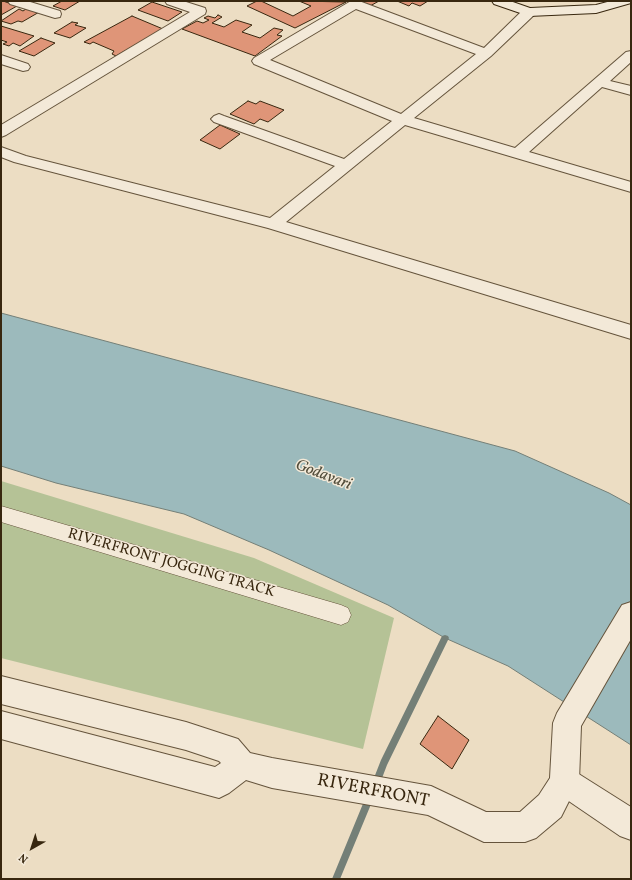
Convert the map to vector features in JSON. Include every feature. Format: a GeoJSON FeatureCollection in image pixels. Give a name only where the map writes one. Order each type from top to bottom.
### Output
{"type":"FeatureCollection","features":[{"type":"Feature","properties":{"kind":"street"},"geometry":{"type":"LineString","coordinates":[[14,1],[55,14]]}},
{"type":"Feature","properties":{"kind":"street"},"geometry":{"type":"LineString","coordinates":[[37,8],[50,1]]}},
{"type":"Feature","properties":{"kind":"street"},"geometry":{"type":"LineString","coordinates":[[1,132],[200,11],[171,1]]}},
{"type":"Feature","properties":{"kind":"street"},"geometry":{"type":"LineString","coordinates":[[498,1],[525,11],[596,9],[626,1]]}},
{"type":"Feature","properties":{"kind":"street"},"geometry":{"type":"LineString","coordinates":[[273,224],[486,53],[525,11],[573,1]]}},
{"type":"Feature","properties":{"kind":"street"},"geometry":{"type":"LineString","coordinates":[[486,53],[355,4],[259,61],[403,120],[631,187]]}},
{"type":"Feature","properties":{"kind":"street"},"geometry":{"type":"LineString","coordinates":[[518,153],[631,54]]}},
{"type":"Feature","properties":{"kind":"street"},"geometry":{"type":"LineString","coordinates":[[1,59],[23,67]]}},
{"type":"Feature","properties":{"kind":"street"},"geometry":{"type":"LineString","coordinates":[[599,82],[631,91]]}},
{"type":"Feature","properties":{"kind":"street"},"geometry":{"type":"LineString","coordinates":[[219,119],[346,165]]}},
{"type":"Feature","properties":{"kind":"street"},"geometry":{"type":"LineString","coordinates":[[1,152],[20,159],[273,224],[631,332]]}},
{"type":"Feature","properties":{"kind":"street","name":"RIVERFRONT JOGGING TRACK"},"geometry":{"type":"LineString","coordinates":[[1,514],[341,615]]}},
{"type":"Feature","properties":{"kind":"street","name":"RIVERFRONT"},"geometry":{"type":"LineString","coordinates":[[242,765],[272,773],[431,801],[484,827],[525,827],[550,806],[564,782],[567,723],[631,614]]}},
{"type":"Feature","properties":{"kind":"street"},"geometry":{"type":"LineString","coordinates":[[1,690],[186,736],[228,749],[242,765],[219,783],[1,725]]}},
{"type":"Feature","properties":{"kind":"street"},"geometry":{"type":"LineString","coordinates":[[564,782],[631,825]]}},
{"type":"Feature","properties":{"kind":"green space"},"geometry":{"type":"Polygon","coordinates":[[[1,481],[254,558],[394,618],[363,749],[1,658],[1,481]]]}},
{"type":"Feature","properties":{"kind":"water","name":"Godavari"},"geometry":{"type":"Polygon","coordinates":[[[1,313],[515,451],[609,493],[631,505],[631,745],[508,666],[445,638],[388,605],[269,550],[184,514],[56,483],[1,466],[1,313]]]}},
{"type":"Feature","properties":{"kind":"building"},"geometry":{"type":"Polygon","coordinates":[[[3,1],[17,6],[1,15],[1,3],[3,1]]]}},
{"type":"Feature","properties":{"kind":"building"},"geometry":{"type":"Polygon","coordinates":[[[62,1],[80,1],[65,10],[53,6],[62,1]]]}},
{"type":"Feature","properties":{"kind":"building"},"geometry":{"type":"Polygon","coordinates":[[[257,1],[261,1],[293,16],[311,6],[299,1],[346,2],[295,28],[247,6],[257,1]]]}},
{"type":"Feature","properties":{"kind":"building"},"geometry":{"type":"Polygon","coordinates":[[[357,1],[379,1],[370,6],[357,1]]]}},
{"type":"Feature","properties":{"kind":"building"},"geometry":{"type":"Polygon","coordinates":[[[397,1],[428,1],[420,6],[412,3],[409,6],[397,1]]]}},
{"type":"Feature","properties":{"kind":"building"},"geometry":{"type":"Polygon","coordinates":[[[152,2],[182,12],[168,21],[138,10],[152,2]]]}},
{"type":"Feature","properties":{"kind":"building"},"geometry":{"type":"Polygon","coordinates":[[[29,7],[41,11],[22,22],[18,21],[11,24],[1,21],[19,9],[23,11],[29,7]]]}},
{"type":"Feature","properties":{"kind":"building"},"geometry":{"type":"Polygon","coordinates":[[[218,15],[222,17],[212,23],[224,27],[236,20],[252,25],[242,32],[260,38],[274,28],[283,30],[277,35],[282,36],[255,56],[182,29],[197,21],[203,23],[209,20],[204,18],[208,16],[215,18],[218,15]]]}},
{"type":"Feature","properties":{"kind":"building"},"geometry":{"type":"Polygon","coordinates":[[[132,16],[163,29],[116,56],[112,54],[114,51],[93,42],[90,44],[84,42],[132,16]]]}},
{"type":"Feature","properties":{"kind":"building"},"geometry":{"type":"Polygon","coordinates":[[[72,22],[78,23],[75,25],[86,28],[70,38],[54,33],[72,22]]]}},
{"type":"Feature","properties":{"kind":"building"},"geometry":{"type":"Polygon","coordinates":[[[1,26],[34,36],[20,46],[13,43],[9,46],[3,44],[7,42],[1,40],[1,26]]]}},
{"type":"Feature","properties":{"kind":"building"},"geometry":{"type":"Polygon","coordinates":[[[41,38],[55,43],[34,56],[19,51],[41,38]]]}},
{"type":"Feature","properties":{"kind":"building"},"geometry":{"type":"Polygon","coordinates":[[[248,101],[256,104],[260,101],[284,110],[268,122],[260,119],[254,124],[230,114],[248,101]]]}},
{"type":"Feature","properties":{"kind":"building"},"geometry":{"type":"Polygon","coordinates":[[[220,125],[240,134],[220,149],[200,140],[220,125]]]}},
{"type":"Feature","properties":{"kind":"building"},"geometry":{"type":"Polygon","coordinates":[[[438,716],[469,740],[452,769],[420,744],[438,716]]]}},
{"type":"Feature","properties":{"kind":"waterway"},"geometry":{"type":"LineString","coordinates":[[376,783],[384,763],[445,638]]}},
{"type":"Feature","properties":{"kind":"waterway"},"geometry":{"type":"LineString","coordinates":[[336,879],[370,797]]}}]}
